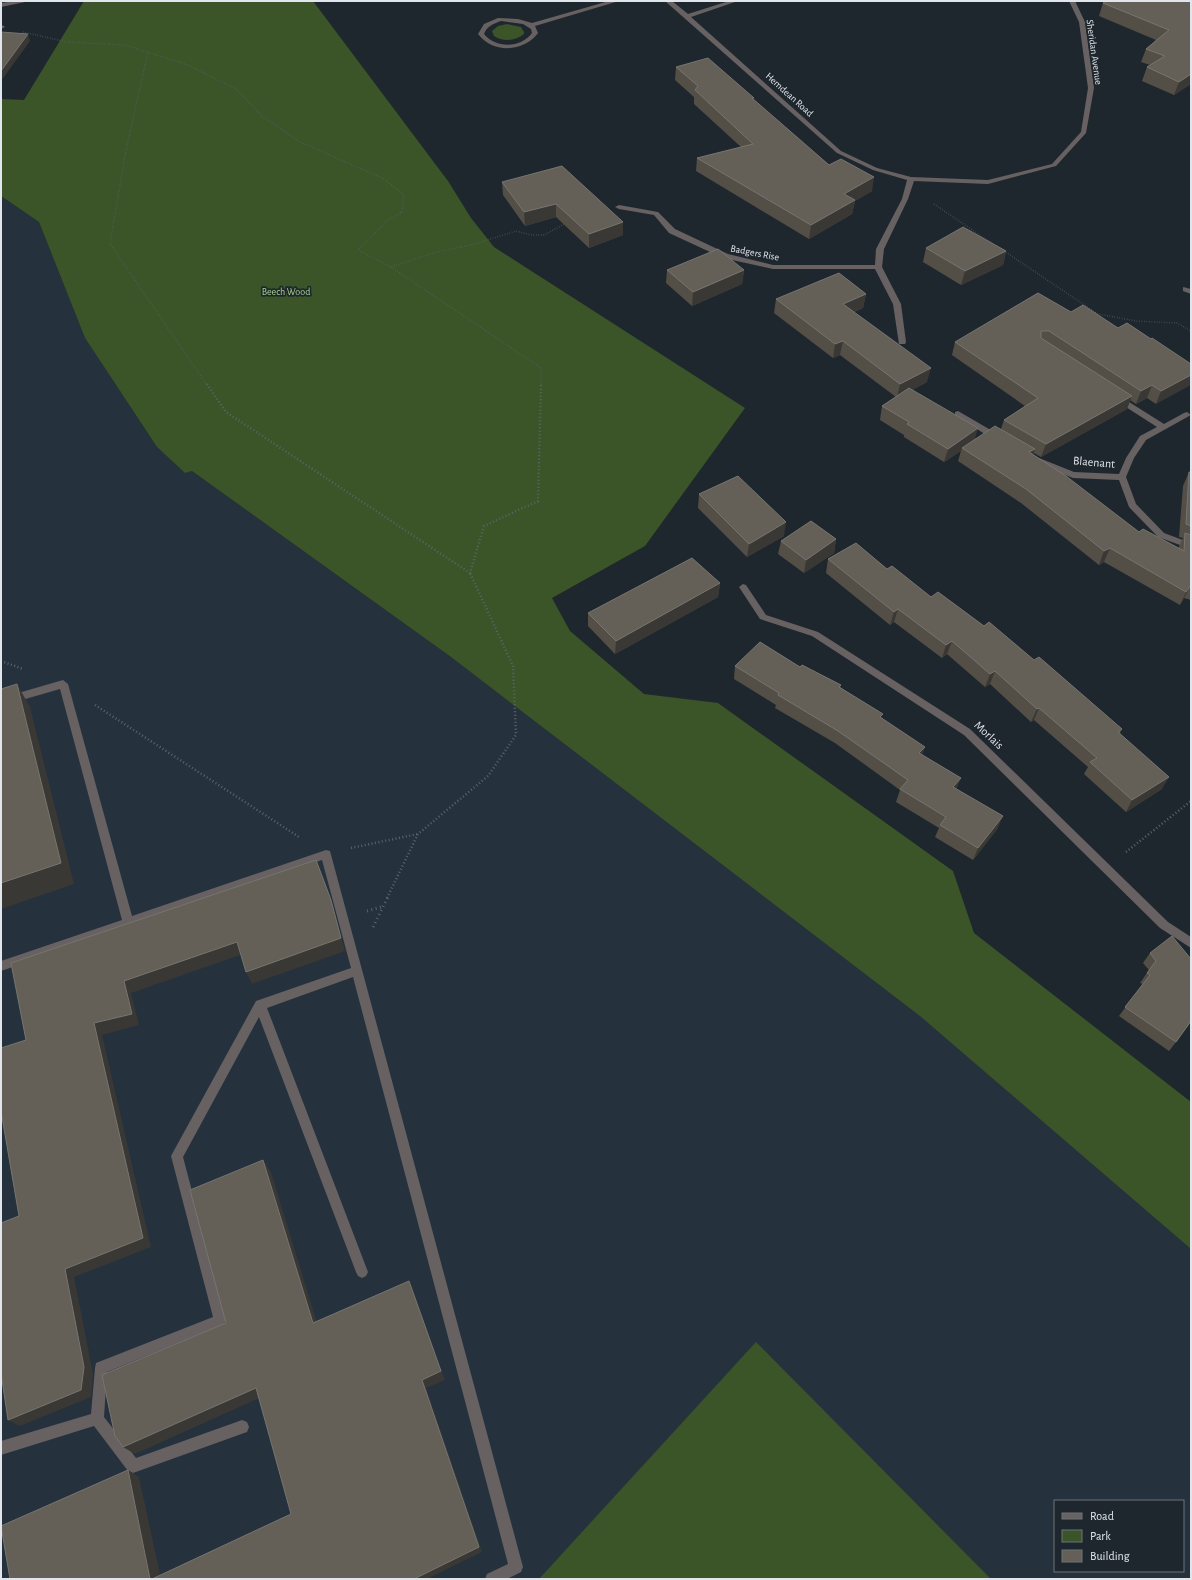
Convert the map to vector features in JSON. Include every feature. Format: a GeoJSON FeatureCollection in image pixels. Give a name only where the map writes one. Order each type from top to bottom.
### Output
{"type":"FeatureCollection","features":[{"type":"Feature","properties":{"kind":"street"},"geometry":{"type":"LineString","coordinates":[[1,5],[27,1]]}},
{"type":"Feature","properties":{"kind":"street"},"geometry":{"type":"LineString","coordinates":[[532,25],[534,34],[532,38],[520,44],[502,46],[494,44],[487,42],[481,34],[482,29],[486,25],[500,19],[518,20],[532,25],[616,1]]}},
{"type":"Feature","properties":{"kind":"street","name":"Hemdean Road"},"geometry":{"type":"LineString","coordinates":[[668,1],[687,16],[839,152],[875,169],[911,178]]}},
{"type":"Feature","properties":{"kind":"street"},"geometry":{"type":"LineString","coordinates":[[687,16],[735,1]]}},
{"type":"Feature","properties":{"kind":"street","name":"Sheridan Avenue"},"geometry":{"type":"LineString","coordinates":[[911,178],[988,182],[1054,165],[1084,132],[1091,88],[1082,22],[1072,1]]}},
{"type":"Feature","properties":{"kind":"street"},"geometry":{"type":"LineString","coordinates":[[902,342],[897,304],[878,267],[880,249],[905,199],[911,178]]}},
{"type":"Feature","properties":{"kind":"street","name":"Badgers Rise"},"geometry":{"type":"LineString","coordinates":[[619,206],[656,213],[672,231],[726,256],[773,267],[878,267]]}},
{"type":"Feature","properties":{"kind":"street"},"geometry":{"type":"LineString","coordinates":[[1112,394],[1163,428]]}},
{"type":"Feature","properties":{"kind":"street"},"geometry":{"type":"LineString","coordinates":[[958,414],[1004,442]]}},
{"type":"Feature","properties":{"kind":"street","name":"Blaenant"},"geometry":{"type":"LineString","coordinates":[[1187,415],[1144,438],[1130,458],[1122,477],[1132,505],[1161,534],[1191,546]]}},
{"type":"Feature","properties":{"kind":"street","name":"Blaenant"},"geometry":{"type":"LineString","coordinates":[[1029,458],[1073,475],[1122,477]]}},
{"type":"Feature","properties":{"kind":"street","name":"Morlais"},"geometry":{"type":"LineString","coordinates":[[743,588],[763,617],[815,634],[967,732],[1164,925],[1191,943]]}},
{"type":"Feature","properties":{"kind":"street"},"geometry":{"type":"LineString","coordinates":[[1,702],[63,684],[128,923]]}},
{"type":"Feature","properties":{"kind":"street"},"geometry":{"type":"LineString","coordinates":[[1,966],[326,854],[516,1567],[492,1579]]}},
{"type":"Feature","properties":{"kind":"street"},"geometry":{"type":"LineString","coordinates":[[242,1427],[133,1466],[97,1419],[102,1368],[220,1320],[177,1156],[260,1005],[357,971]]}},
{"type":"Feature","properties":{"kind":"street"},"geometry":{"type":"LineString","coordinates":[[260,1005],[362,1272]]}},
{"type":"Feature","properties":{"kind":"street"},"geometry":{"type":"LineString","coordinates":[[1,1448],[97,1419]]}},
{"type":"Feature","properties":{"kind":"path"},"geometry":{"type":"LineString","coordinates":[[1,27],[67,42],[125,44],[188,65],[236,89],[262,116],[300,142],[384,179],[404,195],[402,212],[388,220],[358,250],[391,267],[540,368],[538,501],[484,526],[470,573]]}},
{"type":"Feature","properties":{"kind":"path"},"geometry":{"type":"LineString","coordinates":[[148,52],[126,150],[110,244],[226,412],[470,573],[513,666],[516,735],[488,776],[418,834],[372,929]]}},
{"type":"Feature","properties":{"kind":"path"},"geometry":{"type":"LineString","coordinates":[[911,178],[934,203],[1098,314],[1136,321],[1177,323],[1191,331]]}},
{"type":"Feature","properties":{"kind":"path"},"geometry":{"type":"LineString","coordinates":[[391,267],[433,253],[475,244],[516,231],[531,235],[544,235],[571,222]]}},
{"type":"Feature","properties":{"kind":"path"},"geometry":{"type":"LineString","coordinates":[[63,684],[326,854],[418,834]]}},
{"type":"Feature","properties":{"kind":"path"},"geometry":{"type":"LineString","coordinates":[[1106,867],[1191,801]]}},
{"type":"Feature","properties":{"kind":"shaded area"},"geometry":{"type":"Polygon","coordinates":[[[1,196],[39,222],[85,338],[157,447],[185,473],[192,471],[451,657],[921,1016],[1191,1249],[1191,1579],[1,1579],[1,196]]]}},
{"type":"Feature","properties":{"kind":"green space","name":"Beech Wood"},"geometry":{"type":"Polygon","coordinates":[[[84,1],[313,1],[448,181],[471,218],[494,247],[745,408],[645,546],[552,598],[570,631],[644,694],[718,703],[953,871],[974,933],[1191,1102],[1191,1249],[920,1016],[451,657],[192,471],[185,473],[157,447],[85,338],[39,222],[1,196],[1,99],[24,100],[84,1]]]}},
{"type":"Feature","properties":{"kind":"green space"},"geometry":{"type":"Polygon","coordinates":[[[507,24],[521,27],[524,34],[509,40],[494,36],[492,31],[498,26],[507,24]]]}},
{"type":"Feature","properties":{"kind":"green space"},"geometry":{"type":"Polygon","coordinates":[[[756,1342],[991,1579],[539,1579],[756,1342]]]}},
{"type":"Feature","properties":{"kind":"building"},"geometry":{"type":"Polygon","coordinates":[[[1106,1],[1191,1],[1191,74],[1179,82],[1147,67],[1165,56],[1146,49],[1169,30],[1103,3],[1106,1]]]}},
{"type":"Feature","properties":{"kind":"building"},"geometry":{"type":"Polygon","coordinates":[[[1,32],[28,34],[1,71],[1,32]]]}},
{"type":"Feature","properties":{"kind":"building"},"geometry":{"type":"Polygon","coordinates":[[[708,58],[829,165],[841,159],[874,177],[844,194],[855,200],[811,225],[697,158],[753,144],[695,90],[698,86],[676,67],[708,58]]]}},
{"type":"Feature","properties":{"kind":"building"},"geometry":{"type":"Polygon","coordinates":[[[562,166],[623,222],[589,234],[556,204],[524,212],[502,182],[562,166]]]}},
{"type":"Feature","properties":{"kind":"building"},"geometry":{"type":"Polygon","coordinates":[[[963,227],[1006,251],[965,271],[926,248],[963,227]]]}},
{"type":"Feature","properties":{"kind":"building"},"geometry":{"type":"Polygon","coordinates":[[[718,249],[744,270],[693,292],[667,270],[718,249]]]}},
{"type":"Feature","properties":{"kind":"building"},"geometry":{"type":"Polygon","coordinates":[[[839,273],[866,294],[843,304],[931,368],[900,384],[843,341],[835,344],[776,299],[839,273]]]}},
{"type":"Feature","properties":{"kind":"building"},"geometry":{"type":"Polygon","coordinates":[[[1038,293],[1071,312],[1083,305],[1118,328],[1127,323],[1191,364],[1191,375],[1161,391],[1152,385],[1141,391],[1049,331],[1041,331],[1041,338],[1132,396],[1046,444],[1004,420],[1038,398],[955,342],[1038,293]]]}},
{"type":"Feature","properties":{"kind":"building"},"geometry":{"type":"Polygon","coordinates":[[[909,388],[978,428],[948,449],[907,424],[909,422],[882,406],[909,388]]]}},
{"type":"Feature","properties":{"kind":"building"},"geometry":{"type":"Polygon","coordinates":[[[995,426],[1035,449],[1029,452],[1066,476],[1139,532],[1143,529],[1184,551],[1185,533],[1191,535],[1191,585],[1186,592],[1110,548],[1104,551],[1026,489],[962,448],[995,426]]]}},
{"type":"Feature","properties":{"kind":"building"},"geometry":{"type":"Polygon","coordinates":[[[1189,472],[1191,472],[1191,526],[1186,524],[1189,472]]]}},
{"type":"Feature","properties":{"kind":"building"},"geometry":{"type":"Polygon","coordinates":[[[738,476],[786,522],[749,544],[699,494],[738,476]]]}},
{"type":"Feature","properties":{"kind":"building"},"geometry":{"type":"Polygon","coordinates":[[[811,521],[836,539],[806,560],[781,541],[811,521]]]}},
{"type":"Feature","properties":{"kind":"building"},"geometry":{"type":"Polygon","coordinates":[[[856,543],[887,569],[892,566],[931,597],[938,592],[984,626],[989,622],[1034,660],[1039,657],[1122,729],[1118,732],[1169,777],[1132,800],[1090,762],[1097,758],[1039,708],[1037,709],[995,671],[990,674],[952,641],[946,645],[898,609],[894,612],[828,559],[856,543]]]}},
{"type":"Feature","properties":{"kind":"building"},"geometry":{"type":"Polygon","coordinates":[[[692,558],[720,583],[616,641],[588,613],[692,558]]]}},
{"type":"Feature","properties":{"kind":"building"},"geometry":{"type":"Polygon","coordinates":[[[760,642],[800,667],[802,665],[841,685],[839,687],[883,714],[880,717],[925,747],[919,753],[961,778],[953,787],[1003,816],[978,848],[940,825],[946,817],[900,789],[908,780],[838,731],[778,695],[779,693],[735,666],[760,642]]]}},
{"type":"Feature","properties":{"kind":"building"},"geometry":{"type":"Polygon","coordinates":[[[17,684],[61,863],[1,883],[1,689],[17,684]]]}},
{"type":"Feature","properties":{"kind":"building"},"geometry":{"type":"Polygon","coordinates":[[[316,860],[331,900],[341,938],[246,972],[237,942],[124,981],[132,1014],[94,1023],[143,1238],[65,1269],[84,1367],[81,1390],[8,1420],[1,1373],[1,1223],[19,1216],[1,1111],[1,1048],[26,1040],[11,963],[316,860]]]}},
{"type":"Feature","properties":{"kind":"building"},"geometry":{"type":"Polygon","coordinates":[[[1172,936],[1191,959],[1191,1021],[1176,1042],[1125,1007],[1150,975],[1147,973],[1156,961],[1150,953],[1172,936]]]}},
{"type":"Feature","properties":{"kind":"building"},"geometry":{"type":"Polygon","coordinates":[[[263,1160],[313,1323],[409,1281],[441,1371],[422,1380],[479,1547],[414,1579],[152,1579],[291,1514],[256,1388],[123,1447],[115,1436],[102,1375],[226,1323],[190,1190],[263,1160]]]}},
{"type":"Feature","properties":{"kind":"building"},"geometry":{"type":"Polygon","coordinates":[[[128,1470],[150,1579],[10,1579],[1,1526],[128,1470]]]}}]}
